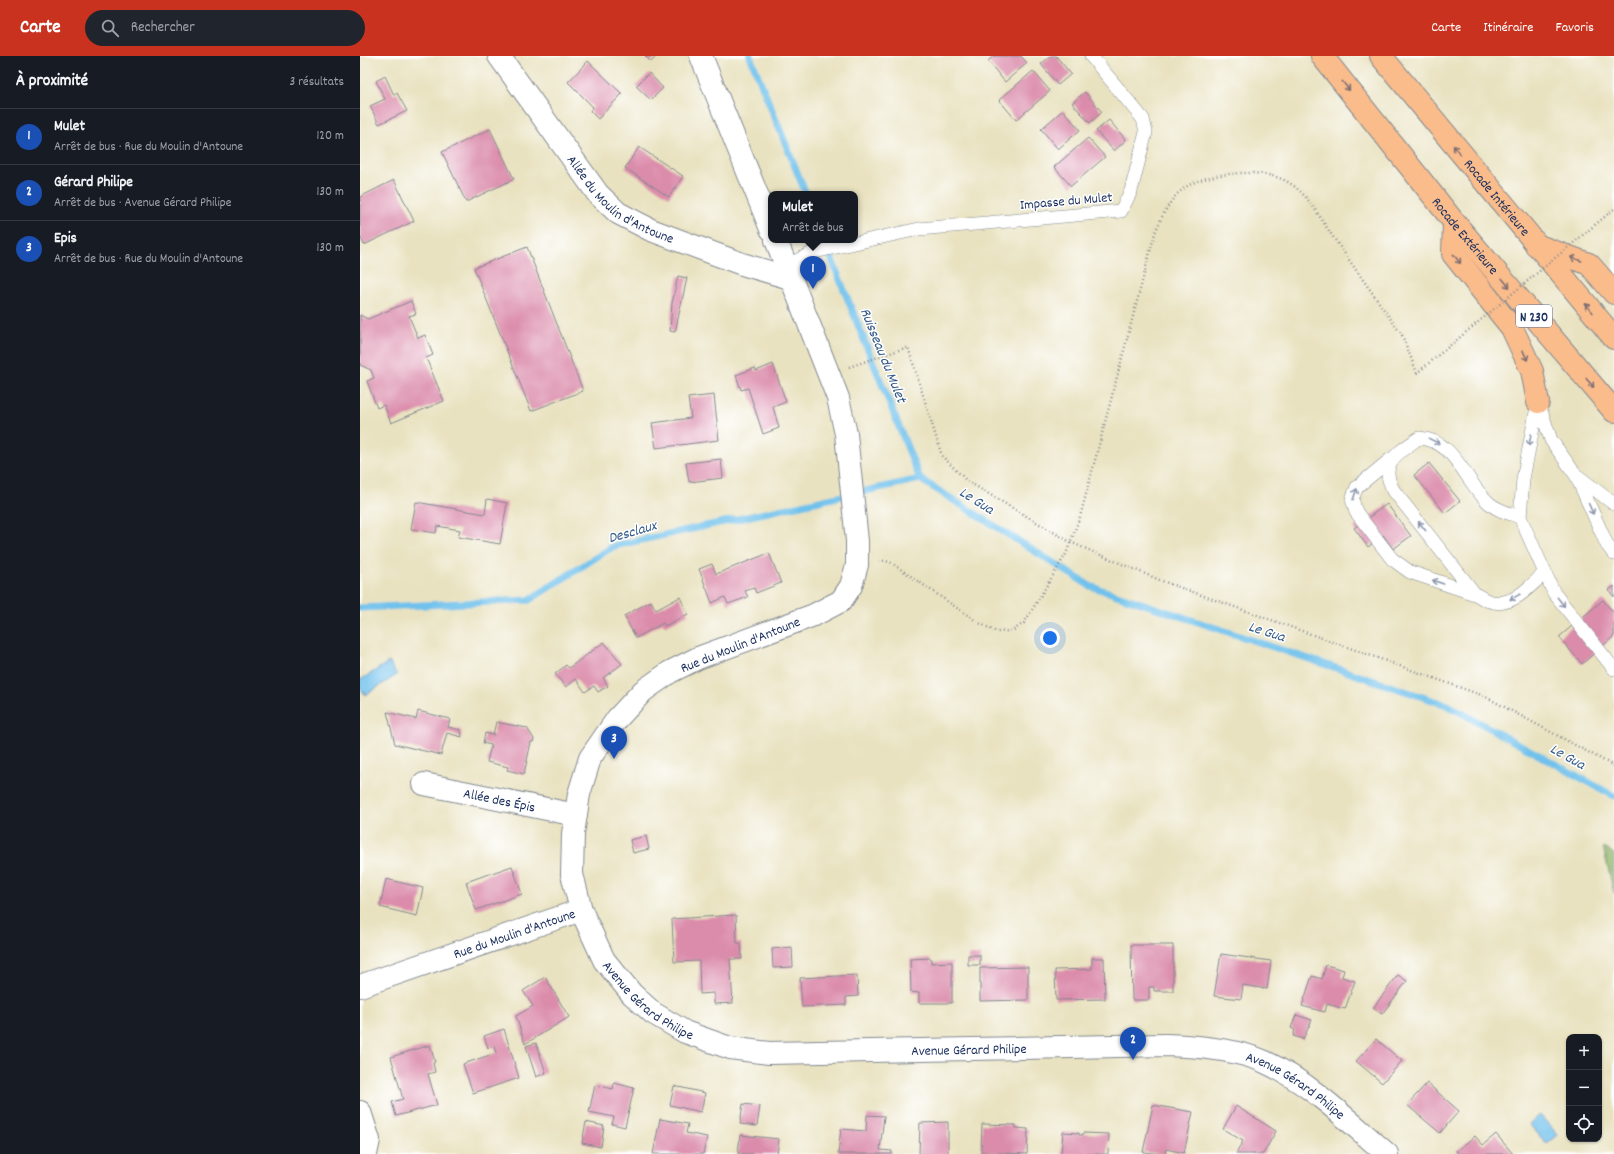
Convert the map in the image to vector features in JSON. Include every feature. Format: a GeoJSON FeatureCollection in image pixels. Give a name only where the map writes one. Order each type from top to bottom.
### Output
{"type":"FeatureCollection","features":[{"type":"Feature","properties":{"kind":"highway","name":"Rocade Extérieure"},"geometry":{"type":"LineString","coordinates":[[1322,56],[1454,222],[1614,411]]}},
{"type":"Feature","properties":{"kind":"highway","name":"Rocade Intérieure"},"geometry":{"type":"LineString","coordinates":[[1381,56],[1535,245],[1614,338]]}},
{"type":"Feature","properties":{"kind":"highway"},"geometry":{"type":"LineString","coordinates":[[1454,222],[1453,254],[1512,328],[1532,371],[1538,402]]}},
{"type":"Feature","properties":{"kind":"highway"},"geometry":{"type":"LineString","coordinates":[[1535,245],[1589,264],[1614,294]]}},
{"type":"Feature","properties":{"kind":"street","name":"Allée du Moulin d'Antoune"},"geometry":{"type":"LineString","coordinates":[[499,56],[598,194],[618,213],[651,230],[742,264],[788,272]]}},
{"type":"Feature","properties":{"kind":"street"},"geometry":{"type":"LineString","coordinates":[[701,56],[768,222]]}},
{"type":"Feature","properties":{"kind":"street","name":"Rue du Moulin d'Antoune"},"geometry":{"type":"LineString","coordinates":[[360,986],[581,910],[572,874],[573,834],[579,794],[590,758],[617,719],[643,691],[670,672],[698,658],[814,615],[840,601],[851,586],[857,565],[857,555],[856,527],[846,434],[838,398],[777,243]]}},
{"type":"Feature","properties":{"kind":"street","name":"Allée des Épis"},"geometry":{"type":"LineString","coordinates":[[424,784],[576,814]]}},
{"type":"Feature","properties":{"kind":"street","name":"Avenue Gérard Philipe"},"geometry":{"type":"LineString","coordinates":[[581,910],[604,960],[632,994],[653,1013],[685,1032],[730,1048],[769,1053],[1166,1045],[1202,1047],[1229,1052],[1264,1062],[1300,1083],[1387,1154]]}},
{"type":"Feature","properties":{"kind":"street"},"geometry":{"type":"LineString","coordinates":[[360,1112],[369,1140],[366,1154]]}},
{"type":"Feature","properties":{"kind":"lane","name":"Impasse du Mulet"},"geometry":{"type":"LineString","coordinates":[[858,243],[919,229],[1120,211],[1131,191],[1146,132],[1143,119],[1091,56]]}},
{"type":"Feature","properties":{"kind":"lane","name":"Impasse du Mulet"},"geometry":{"type":"LineString","coordinates":[[788,272],[817,251],[857,243]]}},
{"type":"Feature","properties":{"kind":"lane"},"geometry":{"type":"LineString","coordinates":[[1538,402],[1551,440],[1575,474],[1607,545],[1614,554]]}},
{"type":"Feature","properties":{"kind":"lane"},"geometry":{"type":"LineString","coordinates":[[1538,402],[1523,479],[1520,517],[1554,593],[1614,668]]}},
{"type":"Feature","properties":{"kind":"lane"},"geometry":{"type":"LineString","coordinates":[[1520,517],[1498,510],[1488,502],[1452,455],[1439,443],[1428,438],[1419,438],[1391,459],[1357,487],[1352,499],[1356,512],[1392,559],[1410,572],[1475,594],[1490,602],[1505,602],[1520,594],[1545,572]]}},
{"type":"Feature","properties":{"kind":"lane"},"geometry":{"type":"LineString","coordinates":[[1391,459],[1387,470],[1388,481],[1394,491],[1475,594]]}},
{"type":"Feature","properties":{"kind":"lane"},"geometry":{"type":"LineString","coordinates":[[1575,474],[1614,504]]}},
{"type":"Feature","properties":{"kind":"path"},"geometry":{"type":"LineString","coordinates":[[857,555],[890,562],[979,623],[997,632],[1012,631],[1024,623],[1066,554],[1080,517],[1155,233],[1166,206],[1184,187],[1208,177],[1236,173],[1262,174],[1286,182],[1309,201],[1402,335],[1417,373],[1614,209]]}},
{"type":"Feature","properties":{"kind":"path"},"geometry":{"type":"LineString","coordinates":[[858,364],[908,347],[942,456],[967,482],[1070,542],[1162,581],[1484,696],[1614,766]]}},
{"type":"Feature","properties":{"kind":"green space"},"geometry":{"type":"Polygon","coordinates":[[[1603,847],[1614,854],[1614,893],[1603,847]]]}},
{"type":"Feature","properties":{"kind":"water"},"geometry":{"type":"Polygon","coordinates":[[[389,662],[397,675],[365,695],[360,687],[360,680],[389,662]]]}},
{"type":"Feature","properties":{"kind":"water"},"geometry":{"type":"Polygon","coordinates":[[[1540,1115],[1558,1135],[1547,1144],[1529,1124],[1540,1115]]]}},
{"type":"Feature","properties":{"kind":"building"},"geometry":{"type":"Polygon","coordinates":[[[645,56],[657,56],[651,62],[645,56]]]}},
{"type":"Feature","properties":{"kind":"building"},"geometry":{"type":"Polygon","coordinates":[[[994,56],[1021,56],[1027,63],[1005,82],[988,61],[994,56]]]}},
{"type":"Feature","properties":{"kind":"building"},"geometry":{"type":"Polygon","coordinates":[[[1051,56],[1056,56],[1071,74],[1058,85],[1041,64],[1051,56]]]}},
{"type":"Feature","properties":{"kind":"building"},"geometry":{"type":"Polygon","coordinates":[[[588,61],[622,94],[598,119],[590,111],[593,107],[568,82],[588,61]]]}},
{"type":"Feature","properties":{"kind":"building"},"geometry":{"type":"Polygon","coordinates":[[[1033,71],[1050,91],[1016,120],[999,100],[1033,71]]]}},
{"type":"Feature","properties":{"kind":"building"},"geometry":{"type":"Polygon","coordinates":[[[649,73],[663,88],[651,100],[636,86],[649,73]]]}},
{"type":"Feature","properties":{"kind":"building"},"geometry":{"type":"Polygon","coordinates":[[[385,76],[394,95],[397,93],[407,111],[379,124],[370,106],[385,99],[376,81],[385,76]]]}},
{"type":"Feature","properties":{"kind":"building"},"geometry":{"type":"Polygon","coordinates":[[[1085,92],[1102,112],[1090,123],[1072,103],[1085,92]]]}},
{"type":"Feature","properties":{"kind":"building"},"geometry":{"type":"Polygon","coordinates":[[[1063,110],[1080,130],[1058,149],[1041,129],[1063,110]]]}},
{"type":"Feature","properties":{"kind":"building"},"geometry":{"type":"Polygon","coordinates":[[[1109,120],[1126,140],[1114,151],[1096,131],[1109,120]]]}},
{"type":"Feature","properties":{"kind":"building"},"geometry":{"type":"Polygon","coordinates":[[[490,129],[514,179],[466,202],[442,152],[490,129]]]}},
{"type":"Feature","properties":{"kind":"building"},"geometry":{"type":"Polygon","coordinates":[[[1088,138],[1105,157],[1071,186],[1054,167],[1088,138]]]}},
{"type":"Feature","properties":{"kind":"building"},"geometry":{"type":"Polygon","coordinates":[[[639,147],[683,176],[669,197],[625,168],[639,147]]]}},
{"type":"Feature","properties":{"kind":"building"},"geometry":{"type":"Polygon","coordinates":[[[394,180],[414,221],[364,245],[360,236],[360,197],[394,180]]]}},
{"type":"Feature","properties":{"kind":"building"},"geometry":{"type":"Polygon","coordinates":[[[527,247],[583,391],[531,411],[474,268],[527,247]]]}},
{"type":"Feature","properties":{"kind":"building"},"geometry":{"type":"Polygon","coordinates":[[[678,276],[687,278],[675,332],[670,331],[672,303],[678,276]]]}},
{"type":"Feature","properties":{"kind":"building"},"geometry":{"type":"Polygon","coordinates":[[[411,301],[416,314],[409,316],[418,338],[425,335],[433,355],[426,358],[444,401],[391,423],[384,405],[377,408],[367,381],[374,378],[371,370],[360,365],[360,315],[368,319],[411,301]]]}},
{"type":"Feature","properties":{"kind":"building"},"geometry":{"type":"Polygon","coordinates":[[[773,364],[786,402],[773,407],[779,428],[763,434],[748,388],[741,390],[736,375],[755,368],[756,371],[773,364]]]}},
{"type":"Feature","properties":{"kind":"building"},"geometry":{"type":"Polygon","coordinates":[[[714,395],[719,440],[656,448],[652,423],[691,418],[688,398],[714,395]]]}},
{"type":"Feature","properties":{"kind":"building"},"geometry":{"type":"Polygon","coordinates":[[[721,459],[723,478],[689,482],[686,463],[721,459]]]}},
{"type":"Feature","properties":{"kind":"building"},"geometry":{"type":"Polygon","coordinates":[[[1429,463],[1460,501],[1445,513],[1414,475],[1429,463]]]}},
{"type":"Feature","properties":{"kind":"building"},"geometry":{"type":"Polygon","coordinates":[[[487,499],[507,503],[500,544],[458,537],[460,530],[437,526],[436,533],[411,529],[416,502],[485,514],[487,499]]]}},
{"type":"Feature","properties":{"kind":"building"},"geometry":{"type":"Polygon","coordinates":[[[1387,504],[1411,536],[1393,549],[1383,535],[1368,547],[1354,528],[1387,504]]]}},
{"type":"Feature","properties":{"kind":"building"},"geometry":{"type":"Polygon","coordinates":[[[769,553],[781,583],[756,593],[754,588],[745,591],[748,597],[728,604],[725,597],[712,603],[699,569],[712,564],[716,574],[769,553]]]}},
{"type":"Feature","properties":{"kind":"building"},"geometry":{"type":"Polygon","coordinates":[[[1614,586],[1614,597],[1609,590],[1614,586]]]}},
{"type":"Feature","properties":{"kind":"building"},"geometry":{"type":"Polygon","coordinates":[[[680,597],[688,614],[665,626],[663,623],[636,638],[624,616],[651,601],[656,610],[680,597]]]}},
{"type":"Feature","properties":{"kind":"building"},"geometry":{"type":"Polygon","coordinates":[[[1603,600],[1614,613],[1614,636],[1582,664],[1559,637],[1603,600]]]}},
{"type":"Feature","properties":{"kind":"building"},"geometry":{"type":"Polygon","coordinates":[[[604,642],[622,664],[603,678],[608,686],[598,692],[594,686],[585,692],[576,679],[566,687],[555,674],[566,665],[569,668],[604,642]]]}},
{"type":"Feature","properties":{"kind":"building"},"geometry":{"type":"Polygon","coordinates":[[[418,711],[450,719],[448,727],[461,730],[462,737],[447,733],[441,755],[395,744],[387,712],[416,719],[418,711]]]}},
{"type":"Feature","properties":{"kind":"building"},"geometry":{"type":"Polygon","coordinates":[[[496,722],[527,728],[534,739],[533,742],[531,742],[524,774],[507,770],[508,767],[487,762],[491,745],[483,743],[485,733],[493,735],[496,722]]]}},
{"type":"Feature","properties":{"kind":"building"},"geometry":{"type":"Polygon","coordinates":[[[646,836],[649,849],[633,853],[630,840],[646,836]]]}},
{"type":"Feature","properties":{"kind":"building"},"geometry":{"type":"Polygon","coordinates":[[[512,866],[522,894],[476,910],[466,882],[512,866]]]}},
{"type":"Feature","properties":{"kind":"building"},"geometry":{"type":"Polygon","coordinates":[[[386,879],[423,888],[417,916],[380,907],[386,879]]]}},
{"type":"Feature","properties":{"kind":"building"},"geometry":{"type":"Polygon","coordinates":[[[736,915],[737,943],[741,943],[742,959],[730,959],[733,1003],[714,1004],[714,993],[700,994],[699,961],[674,962],[672,919],[736,915]]]}},
{"type":"Feature","properties":{"kind":"building"},"geometry":{"type":"Polygon","coordinates":[[[1131,945],[1173,945],[1173,991],[1154,991],[1154,987],[1149,987],[1149,1000],[1132,1000],[1131,945]]]}},
{"type":"Feature","properties":{"kind":"building"},"geometry":{"type":"Polygon","coordinates":[[[792,947],[793,967],[773,968],[772,949],[792,947]]]}},
{"type":"Feature","properties":{"kind":"building"},"geometry":{"type":"Polygon","coordinates":[[[1221,954],[1271,961],[1267,989],[1243,985],[1241,999],[1214,996],[1221,954]]]}},
{"type":"Feature","properties":{"kind":"building"},"geometry":{"type":"Polygon","coordinates":[[[968,955],[980,955],[980,965],[968,965],[968,955]]]}},
{"type":"Feature","properties":{"kind":"building"},"geometry":{"type":"Polygon","coordinates":[[[931,958],[931,963],[952,962],[952,1003],[919,1003],[919,993],[911,992],[910,959],[931,958]]]}},
{"type":"Feature","properties":{"kind":"building"},"geometry":{"type":"Polygon","coordinates":[[[1092,958],[1104,958],[1105,999],[1056,1000],[1055,970],[1092,969],[1092,958]]]}},
{"type":"Feature","properties":{"kind":"building"},"geometry":{"type":"Polygon","coordinates":[[[1326,965],[1344,970],[1342,977],[1355,981],[1345,1009],[1327,1004],[1325,1012],[1302,1006],[1312,976],[1322,979],[1326,965]]]}},
{"type":"Feature","properties":{"kind":"building"},"geometry":{"type":"Polygon","coordinates":[[[1028,967],[1028,1000],[980,1001],[980,968],[1028,967]]]}},
{"type":"Feature","properties":{"kind":"building"},"geometry":{"type":"Polygon","coordinates":[[[857,975],[858,996],[846,997],[846,1005],[802,1007],[800,978],[857,975]]]}},
{"type":"Feature","properties":{"kind":"building"},"geometry":{"type":"Polygon","coordinates":[[[1398,975],[1407,981],[1382,1014],[1373,1008],[1398,975]]]}},
{"type":"Feature","properties":{"kind":"building"},"geometry":{"type":"Polygon","coordinates":[[[545,977],[569,1017],[525,1044],[516,1016],[533,1006],[523,991],[545,977]]]}},
{"type":"Feature","properties":{"kind":"building"},"geometry":{"type":"Polygon","coordinates":[[[1296,1015],[1312,1020],[1303,1039],[1293,1036],[1295,1030],[1291,1028],[1296,1015]]]}},
{"type":"Feature","properties":{"kind":"building"},"geometry":{"type":"Polygon","coordinates":[[[504,1029],[519,1078],[473,1093],[463,1064],[496,1053],[494,1046],[488,1048],[484,1036],[504,1029]]]}},
{"type":"Feature","properties":{"kind":"building"},"geometry":{"type":"Polygon","coordinates":[[[1376,1039],[1402,1061],[1382,1083],[1356,1061],[1376,1039]]]}},
{"type":"Feature","properties":{"kind":"building"},"geometry":{"type":"Polygon","coordinates":[[[536,1043],[546,1073],[536,1077],[526,1046],[536,1043]]]}},
{"type":"Feature","properties":{"kind":"building"},"geometry":{"type":"Polygon","coordinates":[[[430,1045],[435,1062],[433,1063],[435,1072],[428,1074],[437,1105],[396,1116],[392,1102],[403,1099],[391,1057],[430,1045]]]}},
{"type":"Feature","properties":{"kind":"building"},"geometry":{"type":"Polygon","coordinates":[[[614,1083],[634,1088],[625,1127],[612,1124],[614,1117],[589,1112],[595,1085],[613,1089],[614,1083]]]}},
{"type":"Feature","properties":{"kind":"building"},"geometry":{"type":"Polygon","coordinates":[[[1427,1083],[1459,1111],[1440,1133],[1407,1105],[1427,1083]]]}},
{"type":"Feature","properties":{"kind":"building"},"geometry":{"type":"Polygon","coordinates":[[[674,1086],[705,1093],[701,1112],[670,1105],[674,1086]]]}},
{"type":"Feature","properties":{"kind":"building"},"geometry":{"type":"Polygon","coordinates":[[[743,1104],[760,1106],[757,1126],[740,1124],[743,1104]]]}},
{"type":"Feature","properties":{"kind":"building"},"geometry":{"type":"Polygon","coordinates":[[[1153,1105],[1193,1112],[1184,1153],[1166,1149],[1165,1154],[1143,1152],[1153,1105]]]}},
{"type":"Feature","properties":{"kind":"building"},"geometry":{"type":"Polygon","coordinates":[[[1236,1106],[1276,1131],[1263,1154],[1236,1154],[1243,1141],[1223,1129],[1236,1106]]]}},
{"type":"Feature","properties":{"kind":"building"},"geometry":{"type":"Polygon","coordinates":[[[867,1115],[884,1116],[880,1150],[892,1151],[892,1154],[838,1154],[841,1129],[866,1131],[867,1115]]]}},
{"type":"Feature","properties":{"kind":"building"},"geometry":{"type":"Polygon","coordinates":[[[660,1119],[688,1124],[686,1133],[707,1137],[703,1154],[653,1154],[660,1119]]]}},
{"type":"Feature","properties":{"kind":"building"},"geometry":{"type":"Polygon","coordinates":[[[586,1122],[604,1126],[601,1147],[582,1143],[586,1122]]]}},
{"type":"Feature","properties":{"kind":"building"},"geometry":{"type":"Polygon","coordinates":[[[948,1122],[948,1154],[919,1154],[920,1123],[948,1122]]]}},
{"type":"Feature","properties":{"kind":"building"},"geometry":{"type":"Polygon","coordinates":[[[982,1124],[1016,1125],[1016,1128],[1028,1129],[1027,1154],[981,1152],[982,1124]]]}},
{"type":"Feature","properties":{"kind":"building"},"geometry":{"type":"Polygon","coordinates":[[[1063,1132],[1079,1133],[1079,1135],[1083,1135],[1083,1133],[1109,1134],[1108,1154],[1061,1154],[1063,1132]]]}},
{"type":"Feature","properties":{"kind":"building"},"geometry":{"type":"Polygon","coordinates":[[[1496,1134],[1513,1154],[1459,1154],[1456,1151],[1475,1136],[1483,1145],[1496,1134]]]}},
{"type":"Feature","properties":{"kind":"building"},"geometry":{"type":"Polygon","coordinates":[[[740,1135],[779,1139],[777,1154],[738,1154],[740,1135]]]}},
{"type":"Feature","properties":{"kind":"waterway","name":"Ruisseau du Mulet"},"geometry":{"type":"LineString","coordinates":[[750,56],[805,191]]}},
{"type":"Feature","properties":{"kind":"waterway","name":"Ruisseau du Mulet"},"geometry":{"type":"LineString","coordinates":[[825,243],[920,479]]}},
{"type":"Feature","properties":{"kind":"waterway","name":"Le Gua"},"geometry":{"type":"LineString","coordinates":[[920,479],[1090,586],[1447,705],[1614,796]]}},
{"type":"Feature","properties":{"kind":"waterway","name":"Desclaux"},"geometry":{"type":"LineString","coordinates":[[360,608],[529,600],[614,546],[920,479]]}},
{"type":"Feature","properties":{"kind":"place","name":"Mulet"},"geometry":{"type":"Point","coordinates":[813,289]}},
{"type":"Feature","properties":{"kind":"place","name":"Epis"},"geometry":{"type":"Point","coordinates":[614,759]}},
{"type":"Feature","properties":{"kind":"place","name":"Gérard Philipe"},"geometry":{"type":"Point","coordinates":[1133,1060]}}]}
